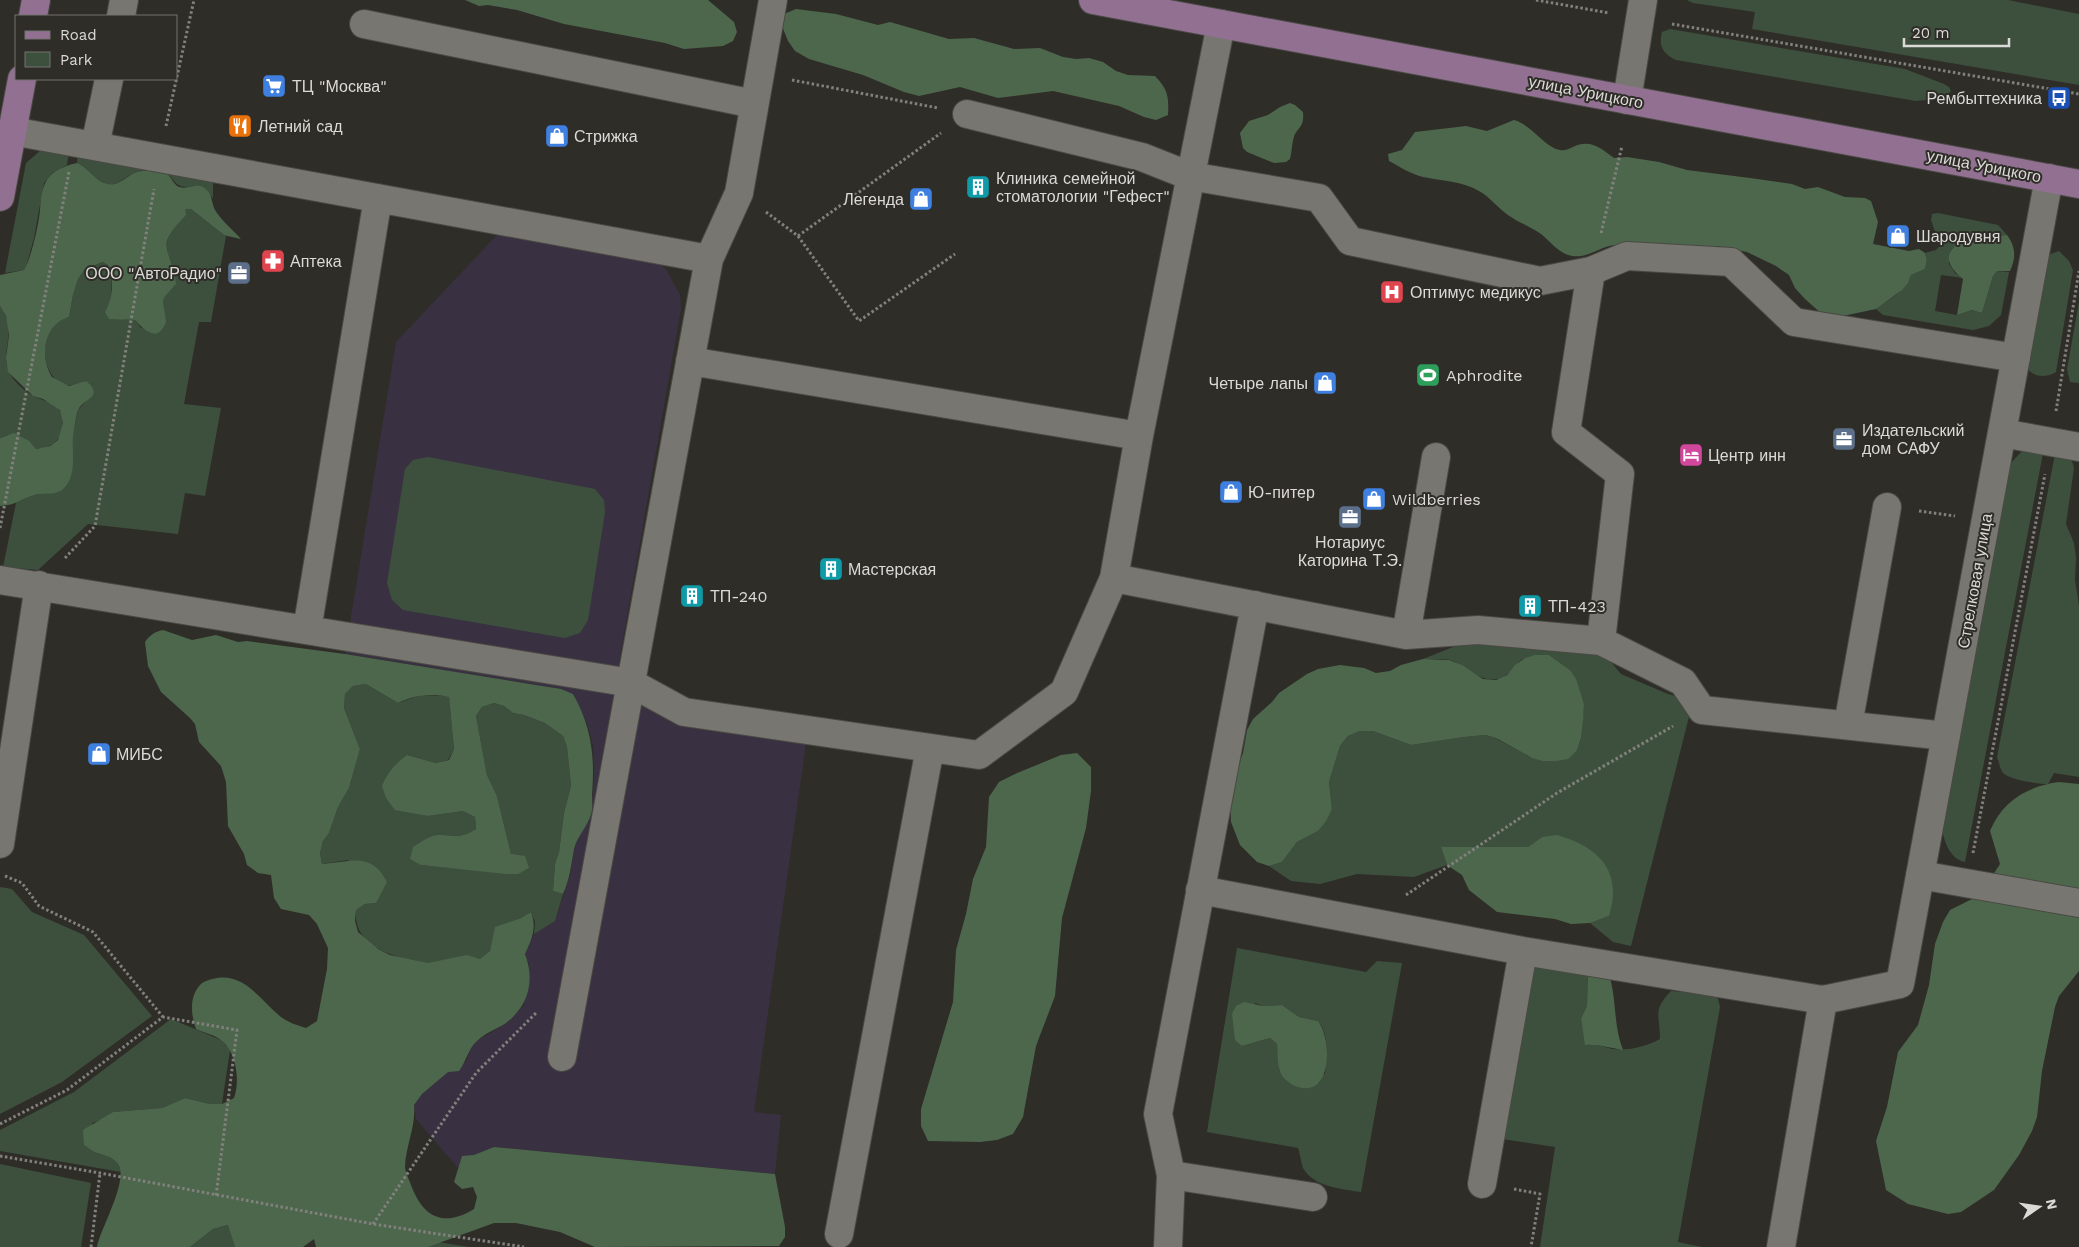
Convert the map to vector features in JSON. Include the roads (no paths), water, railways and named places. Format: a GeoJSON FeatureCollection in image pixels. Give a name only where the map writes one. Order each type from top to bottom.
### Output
{"type":"FeatureCollection","features":[{"type":"Feature","properties":{"kind":"main road"},"geometry":{"type":"LineString","coordinates":[[33,15],[36,0]]}},
{"type":"Feature","properties":{"kind":"main road","name":"улица Урицкого"},"geometry":{"type":"LineString","coordinates":[[1093,0],[1165,6],[1220,24],[2079,184]]}},
{"type":"Feature","properties":{"kind":"main road"},"geometry":{"type":"LineString","coordinates":[[0,197],[22,80]]}},
{"type":"Feature","properties":{"kind":"street"},"geometry":{"type":"LineString","coordinates":[[121,15],[124,0]]}},
{"type":"Feature","properties":{"kind":"street"},"geometry":{"type":"LineString","coordinates":[[562,1057],[709,259],[739,193],[773,0]]}},
{"type":"Feature","properties":{"kind":"street"},"geometry":{"type":"LineString","coordinates":[[1627,100],[1641,9]]}},
{"type":"Feature","properties":{"kind":"street"},"geometry":{"type":"LineString","coordinates":[[364,24],[754,104]]}},
{"type":"Feature","properties":{"kind":"street"},"geometry":{"type":"LineString","coordinates":[[0,580],[631,683],[684,712],[979,755],[1064,692],[1114,578],[1139,436],[1220,24]]}},
{"type":"Feature","properties":{"kind":"street"},"geometry":{"type":"LineString","coordinates":[[85,144],[109,80]]}},
{"type":"Feature","properties":{"kind":"street"},"geometry":{"type":"LineString","coordinates":[[967,114],[1142,156],[1190,176],[1319,198],[1350,241],[1540,281],[1591,271],[1627,256],[1731,262],[1794,322],[2016,358]]}},
{"type":"Feature","properties":{"kind":"street"},"geometry":{"type":"LineString","coordinates":[[12,131],[709,259]]}},
{"type":"Feature","properties":{"kind":"street","name":"Стрелковая улица"},"geometry":{"type":"LineString","coordinates":[[1822,1000],[1900,984],[2049,178]]}},
{"type":"Feature","properties":{"kind":"street"},"geometry":{"type":"LineString","coordinates":[[307,630],[378,198]]}},
{"type":"Feature","properties":{"kind":"street"},"geometry":{"type":"LineString","coordinates":[[1591,271],[1566,432],[1620,474],[1601,641]]}},
{"type":"Feature","properties":{"kind":"street"},"geometry":{"type":"LineString","coordinates":[[690,361],[1139,436]]}},
{"type":"Feature","properties":{"kind":"street"},"geometry":{"type":"LineString","coordinates":[[2002,433],[2079,447]]}},
{"type":"Feature","properties":{"kind":"street"},"geometry":{"type":"LineString","coordinates":[[1406,634],[1436,457]]}},
{"type":"Feature","properties":{"kind":"street"},"geometry":{"type":"LineString","coordinates":[[1848,725],[1887,507]]}},
{"type":"Feature","properties":{"kind":"street"},"geometry":{"type":"LineString","coordinates":[[1114,578],[1406,634],[1478,630],[1601,641],[1683,682],[1702,710],[1946,736]]}},
{"type":"Feature","properties":{"kind":"street"},"geometry":{"type":"LineString","coordinates":[[0,844],[39,586]]}},
{"type":"Feature","properties":{"kind":"street"},"geometry":{"type":"LineString","coordinates":[[1168,1247],[1171,1175],[1158,1114],[1255,605]]}},
{"type":"Feature","properties":{"kind":"street"},"geometry":{"type":"LineString","coordinates":[[839,1234],[930,748]]}},
{"type":"Feature","properties":{"kind":"street"},"geometry":{"type":"LineString","coordinates":[[1920,875],[2079,903]]}},
{"type":"Feature","properties":{"kind":"street"},"geometry":{"type":"LineString","coordinates":[[1200,890],[1523,951],[1822,1000],[1781,1247]]}},
{"type":"Feature","properties":{"kind":"street"},"geometry":{"type":"LineString","coordinates":[[1482,1184],[1523,951]]}},
{"type":"Feature","properties":{"kind":"street"},"geometry":{"type":"LineString","coordinates":[[1171,1175],[1313,1197]]}},
{"type":"Feature","properties":{"kind":"place","name":"ТЦ \"Москва\""},"geometry":{"type":"Point","coordinates":[274,86]}},
{"type":"Feature","properties":{"kind":"place","name":"Рембыттехника"},"geometry":{"type":"Point","coordinates":[2059,98]}},
{"type":"Feature","properties":{"kind":"place","name":"Летний сад"},"geometry":{"type":"Point","coordinates":[240,126]}},
{"type":"Feature","properties":{"kind":"place","name":"Стрижка"},"geometry":{"type":"Point","coordinates":[557,136]}},
{"type":"Feature","properties":{"kind":"place","name":"Клиника семейной стоматологии \"Гефест\""},"geometry":{"type":"Point","coordinates":[978,187]}},
{"type":"Feature","properties":{"kind":"place","name":"Легенда"},"geometry":{"type":"Point","coordinates":[921,199]}},
{"type":"Feature","properties":{"kind":"place","name":"Шародувня"},"geometry":{"type":"Point","coordinates":[1898,236]}},
{"type":"Feature","properties":{"kind":"place","name":"Аптека"},"geometry":{"type":"Point","coordinates":[273,261]}},
{"type":"Feature","properties":{"kind":"place","name":"ООО \"АвтоРадио\""},"geometry":{"type":"Point","coordinates":[239,273]}},
{"type":"Feature","properties":{"kind":"place","name":"Оптимус медикус"},"geometry":{"type":"Point","coordinates":[1392,292]}},
{"type":"Feature","properties":{"kind":"place","name":"Aphrodite"},"geometry":{"type":"Point","coordinates":[1428,375]}},
{"type":"Feature","properties":{"kind":"place","name":"Четыре лапы"},"geometry":{"type":"Point","coordinates":[1325,383]}},
{"type":"Feature","properties":{"kind":"place","name":"Издательский дом САФУ"},"geometry":{"type":"Point","coordinates":[1844,439]}},
{"type":"Feature","properties":{"kind":"place","name":"Центр инн"},"geometry":{"type":"Point","coordinates":[1691,455]}},
{"type":"Feature","properties":{"kind":"place","name":"Ю-питер"},"geometry":{"type":"Point","coordinates":[1231,492]}},
{"type":"Feature","properties":{"kind":"place","name":"Wildberries"},"geometry":{"type":"Point","coordinates":[1374,499]}},
{"type":"Feature","properties":{"kind":"place","name":"Нотариус Каторина Т.Э."},"geometry":{"type":"Point","coordinates":[1350,517]}},
{"type":"Feature","properties":{"kind":"place","name":"Мастерская"},"geometry":{"type":"Point","coordinates":[831,569]}},
{"type":"Feature","properties":{"kind":"place","name":"ТП-240"},"geometry":{"type":"Point","coordinates":[692,596]}},
{"type":"Feature","properties":{"kind":"place","name":"ТП-423"},"geometry":{"type":"Point","coordinates":[1530,606]}},
{"type":"Feature","properties":{"kind":"place","name":"МИБС"},"geometry":{"type":"Point","coordinates":[99,754]}}]}
